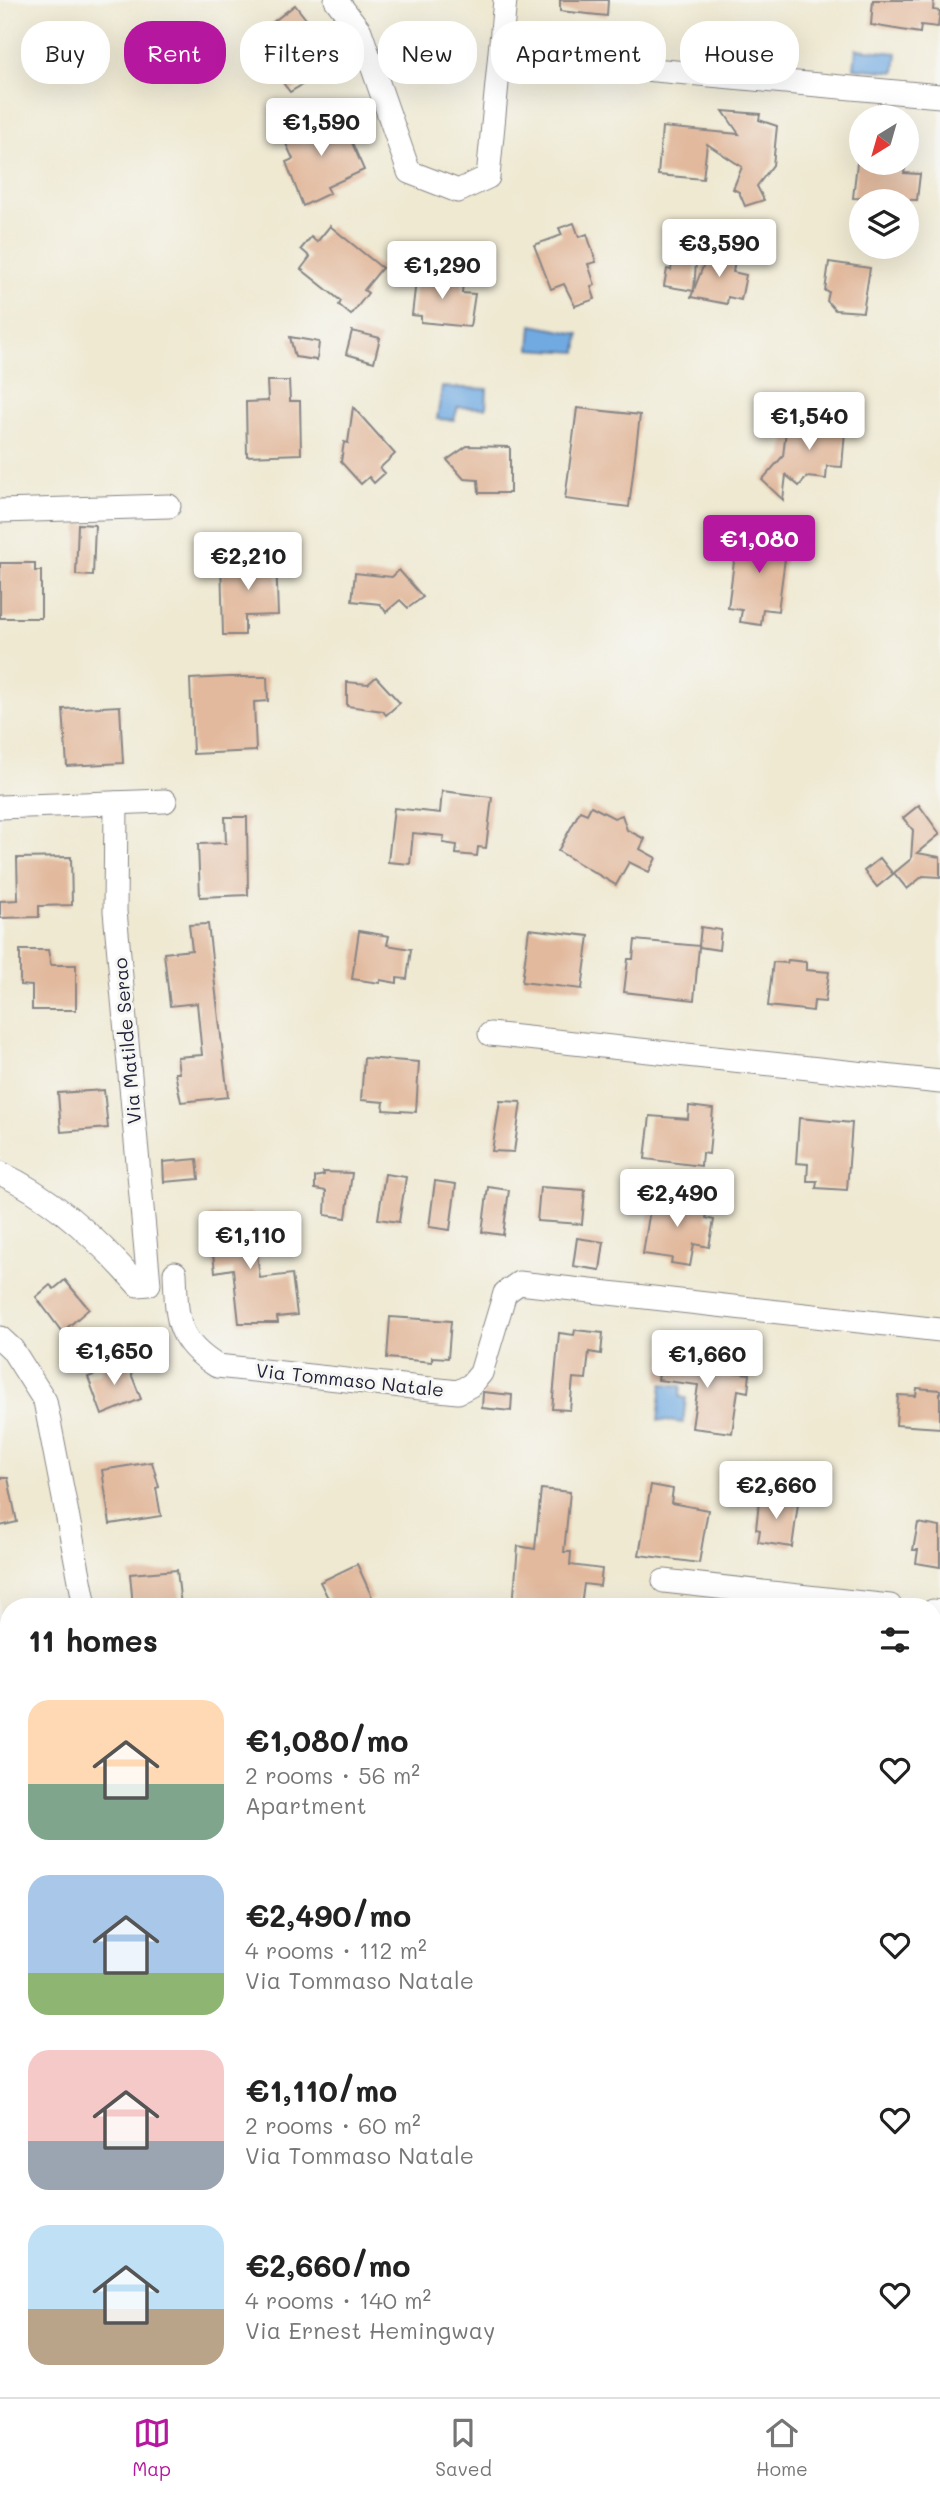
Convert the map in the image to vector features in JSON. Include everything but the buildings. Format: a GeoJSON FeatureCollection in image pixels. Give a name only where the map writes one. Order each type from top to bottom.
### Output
{"type":"FeatureCollection","features":[{"type":"Feature","properties":{"kind":"street"},"geometry":{"type":"LineString","coordinates":[[336,0],[360,31],[409,172],[458,191],[488,177],[497,84]]}},
{"type":"Feature","properties":{"kind":"street"},"geometry":{"type":"LineString","coordinates":[[503,21],[505,0]]}},
{"type":"Feature","properties":{"kind":"street"},"geometry":{"type":"LineString","coordinates":[[666,71],[940,96]]}},
{"type":"Feature","properties":{"kind":"street"},"geometry":{"type":"LineString","coordinates":[[0,511],[169,506]]}},
{"type":"Feature","properties":{"kind":"street"},"geometry":{"type":"LineString","coordinates":[[0,807],[165,801]]}},
{"type":"Feature","properties":{"kind":"street","name":"Via Matilde Serao"},"geometry":{"type":"LineString","coordinates":[[0,1173],[30,1187],[61,1210],[140,1286],[148,1286],[151,1280],[115,911],[116,803]]}},
{"type":"Feature","properties":{"kind":"street"},"geometry":{"type":"LineString","coordinates":[[490,1034],[940,1083]]}},
{"type":"Feature","properties":{"kind":"street","name":"Via Tommaso Natale"},"geometry":{"type":"LineString","coordinates":[[175,1273],[177,1319],[186,1339],[203,1357],[217,1366],[458,1392],[471,1385],[481,1373],[505,1293],[519,1283],[940,1330]]}},
{"type":"Feature","properties":{"kind":"street"},"geometry":{"type":"LineString","coordinates":[[0,1338],[12,1349],[45,1401],[83,1598]]}},
{"type":"Feature","properties":{"kind":"street"},"geometry":{"type":"LineString","coordinates":[[664,1581],[818,1598]]}},
{"type":"Feature","properties":{"kind":"water"},"geometry":{"type":"Polygon","coordinates":[[[856,49],[897,53],[895,72],[854,68],[856,49]]]}},
{"type":"Feature","properties":{"kind":"water"},"geometry":{"type":"Polygon","coordinates":[[[532,325],[579,334],[577,352],[530,349],[532,325]]]}},
{"type":"Feature","properties":{"kind":"water"},"geometry":{"type":"Polygon","coordinates":[[[442,387],[487,389],[486,408],[458,407],[454,420],[437,419],[442,387]]]}},
{"type":"Feature","properties":{"kind":"water"},"geometry":{"type":"Polygon","coordinates":[[[662,1384],[681,1386],[680,1397],[686,1398],[683,1423],[658,1420],[662,1384]]]}}]}
